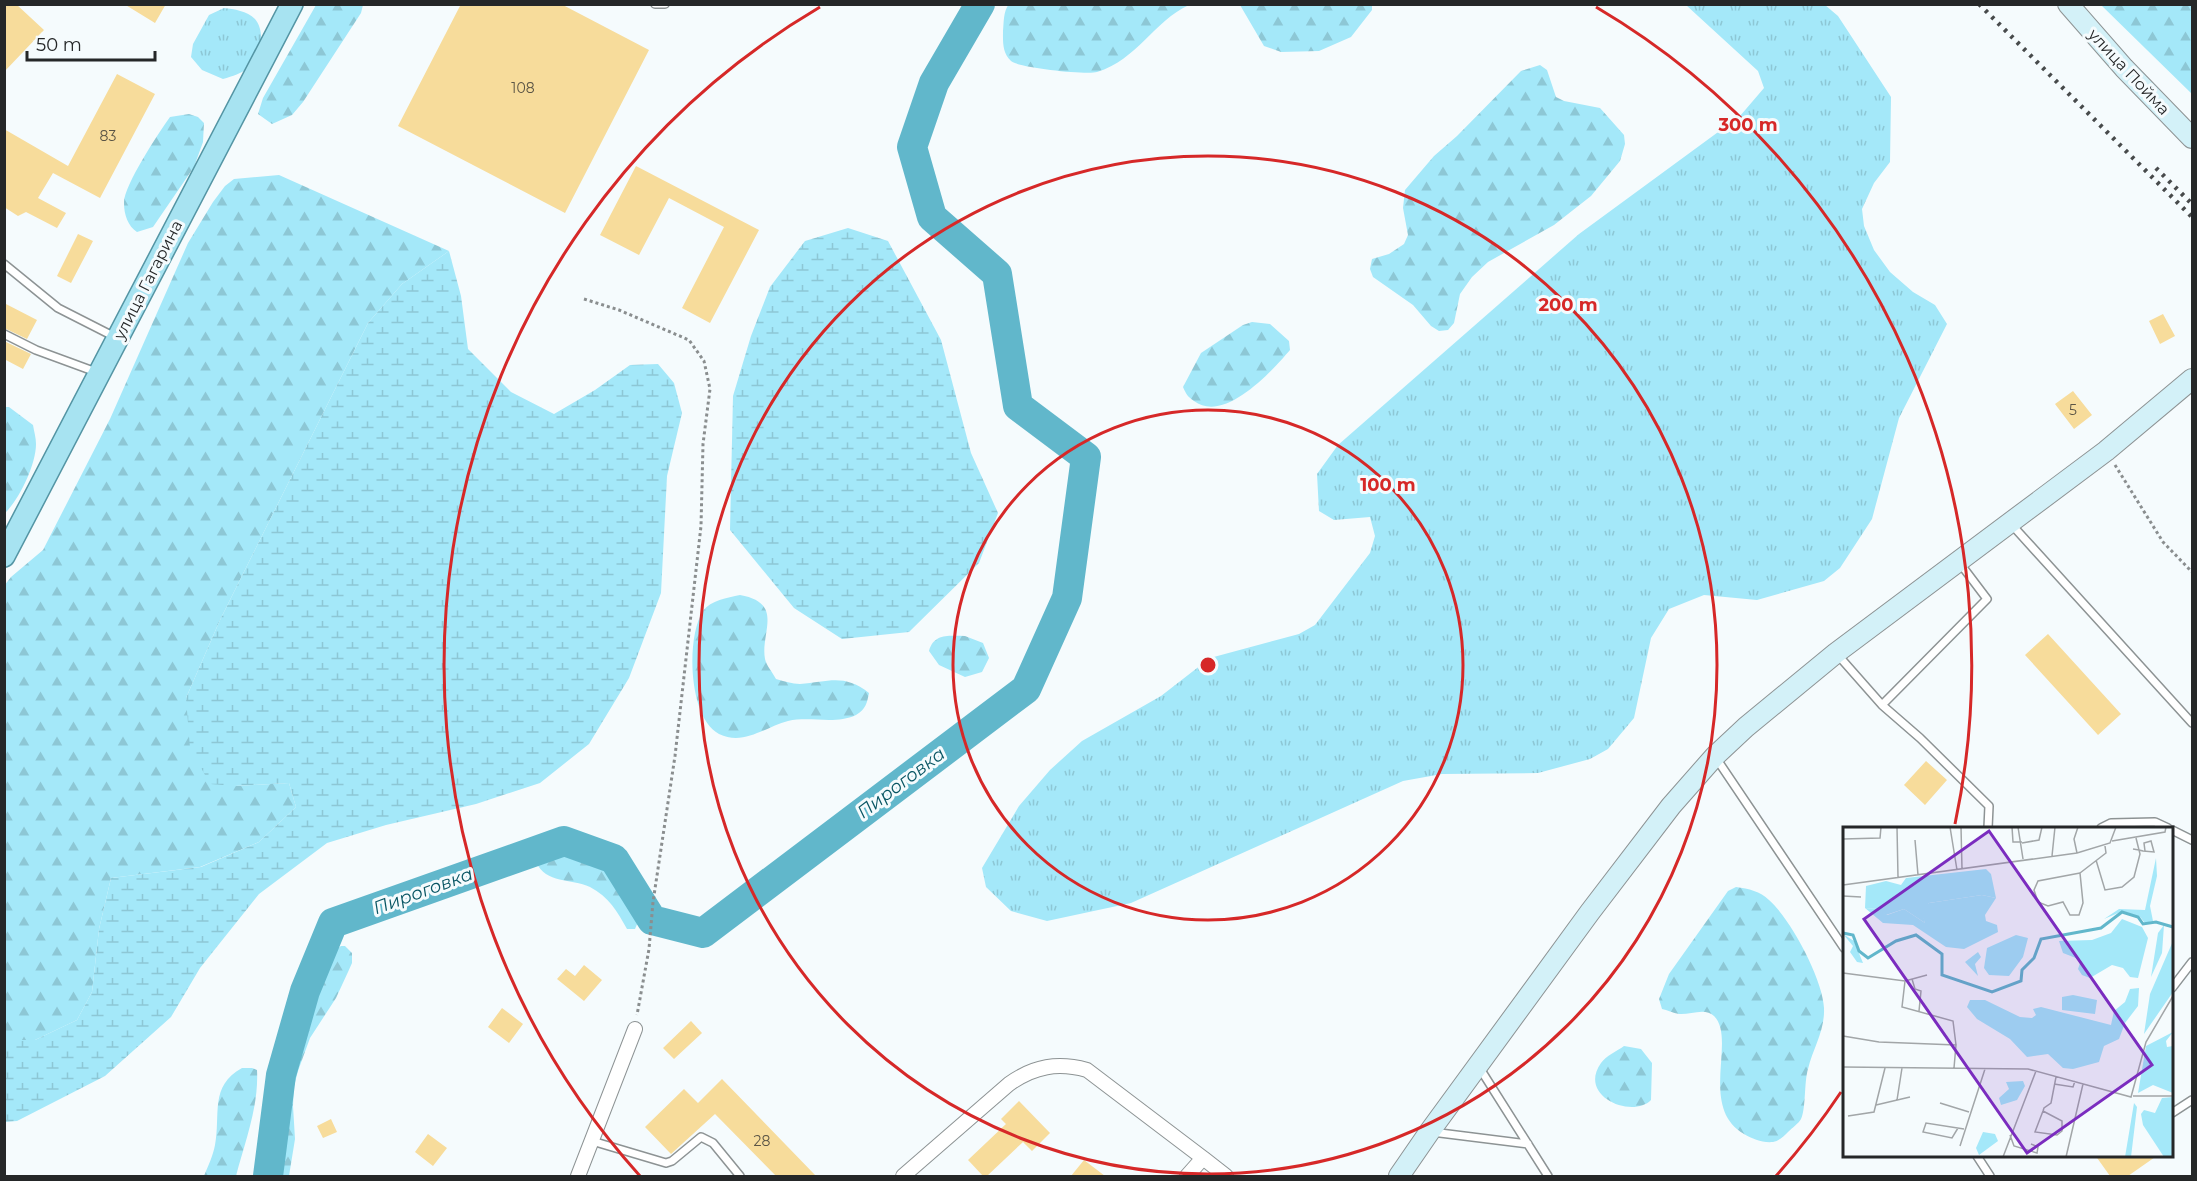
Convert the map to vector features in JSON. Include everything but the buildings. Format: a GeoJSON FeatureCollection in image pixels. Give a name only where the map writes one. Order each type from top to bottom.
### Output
{"type":"FeatureCollection","features":[{"type":"Feature","properties":{"kind":"main road","name":"улица Гагарина"},"geometry":{"type":"LineString","coordinates":[[4,556],[292,4]]}},
{"type":"Feature","properties":{"kind":"main road","name":"улица Пойма"},"geometry":{"type":"LineString","coordinates":[[2068,4],[2124,68],[2193,138]]}},
{"type":"Feature","properties":{"kind":"main road"},"geometry":{"type":"LineString","coordinates":[[1400,1176],[1430,1131],[1590,912],[1671,806],[1715,756],[1746,727],[1836,653],[2106,451],[2193,379]]}},
{"type":"Feature","properties":{"kind":"street"},"geometry":{"type":"LineString","coordinates":[[578,1176],[635,1029]]}},
{"type":"Feature","properties":{"kind":"street"},"geometry":{"type":"LineString","coordinates":[[903,1176],[1016,1079],[1038,1068],[1054,1065],[1087,1070],[1226,1176]]}},
{"type":"Feature","properties":{"kind":"street"},"geometry":{"type":"LineString","coordinates":[[1187,1176],[1203,1158]]}},
{"type":"Feature","properties":{"kind":"lane"},"geometry":{"type":"LineString","coordinates":[[655,4],[665,4]]}},
{"type":"Feature","properties":{"kind":"lane"},"geometry":{"type":"LineString","coordinates":[[4,264],[58,308],[117,338]]}},
{"type":"Feature","properties":{"kind":"lane"},"geometry":{"type":"LineString","coordinates":[[4,334],[36,350],[99,373]]}},
{"type":"Feature","properties":{"kind":"lane"},"geometry":{"type":"LineString","coordinates":[[2011,523],[2193,723]]}},
{"type":"Feature","properties":{"kind":"lane"},"geometry":{"type":"LineString","coordinates":[[1882,705],[1987,599],[1959,562]]}},
{"type":"Feature","properties":{"kind":"lane"},"geometry":{"type":"LineString","coordinates":[[1836,653],[1882,705],[1920,738],[1989,806],[1988,827]]}},
{"type":"Feature","properties":{"kind":"lane"},"geometry":{"type":"LineString","coordinates":[[1715,756],[1843,945]]}},
{"type":"Feature","properties":{"kind":"lane"},"geometry":{"type":"LineString","coordinates":[[2103,827],[2111,823],[2156,822],[2166,827]]}},
{"type":"Feature","properties":{"kind":"lane"},"geometry":{"type":"LineString","coordinates":[[2173,830],[2193,840]]}},
{"type":"Feature","properties":{"kind":"lane"},"geometry":{"type":"LineString","coordinates":[[2173,987],[2193,962]]}},
{"type":"Feature","properties":{"kind":"lane"},"geometry":{"type":"LineString","coordinates":[[1478,1065],[1548,1176]]}},
{"type":"Feature","properties":{"kind":"lane"},"geometry":{"type":"LineString","coordinates":[[2173,1112],[2193,1100]]}},
{"type":"Feature","properties":{"kind":"lane"},"geometry":{"type":"LineString","coordinates":[[1430,1131],[1528,1144]]}},
{"type":"Feature","properties":{"kind":"lane"},"geometry":{"type":"LineString","coordinates":[[591,1141],[666,1163],[672,1161],[701,1137],[713,1143],[741,1176]]}},
{"type":"Feature","properties":{"kind":"lane"},"geometry":{"type":"LineString","coordinates":[[1978,1157],[1990,1176]]}},
{"type":"Feature","properties":{"kind":"path"},"geometry":{"type":"LineString","coordinates":[[584,299],[619,310],[689,340],[704,361],[710,389],[703,444],[699,549],[675,756],[653,902],[649,949],[635,1029]]}},
{"type":"Feature","properties":{"kind":"path"},"geometry":{"type":"LineString","coordinates":[[2106,451],[2163,542],[2193,572]]}},
{"type":"Feature","properties":{"kind":"green space"},"geometry":{"type":"Polygon","coordinates":[[[1009,4],[1189,5],[1165,21],[1123,59],[1091,73],[1039,68],[1011,61],[1005,51],[1003,39],[1004,17],[1009,4]]]}},
{"type":"Feature","properties":{"kind":"green space"},"geometry":{"type":"Polygon","coordinates":[[[316,5],[363,5],[361,13],[303,102],[292,115],[272,124],[258,114],[263,98],[316,5]]]}},
{"type":"Feature","properties":{"kind":"green space"},"geometry":{"type":"Polygon","coordinates":[[[1240,5],[1372,5],[1372,10],[1351,37],[1319,51],[1281,52],[1264,46],[1240,5]]]}},
{"type":"Feature","properties":{"kind":"green space"},"geometry":{"type":"Polygon","coordinates":[[[1686,5],[1825,5],[1838,16],[1891,97],[1890,162],[1874,183],[1862,209],[1864,226],[1874,250],[1890,272],[1913,292],[1935,305],[1947,324],[1899,418],[1872,519],[1840,568],[1824,581],[1757,600],[1704,595],[1669,609],[1651,638],[1634,718],[1608,749],[1590,759],[1538,773],[1442,774],[1403,781],[1131,903],[1047,921],[1011,911],[986,887],[982,868],[1019,806],[1050,770],[1082,741],[1161,696],[1210,658],[1299,634],[1315,625],[1370,553],[1375,536],[1370,517],[1334,520],[1319,511],[1317,474],[1338,445],[1579,234],[1740,116],[1764,88],[1758,71],[1686,5]]]}},
{"type":"Feature","properties":{"kind":"green space"},"geometry":{"type":"Polygon","coordinates":[[[2101,5],[2192,5],[2192,94],[2101,5]]]}},
{"type":"Feature","properties":{"kind":"green space"},"geometry":{"type":"Polygon","coordinates":[[[224,8],[252,16],[258,24],[261,44],[253,63],[240,73],[223,79],[202,70],[191,57],[193,44],[209,15],[224,8]]]}},
{"type":"Feature","properties":{"kind":"green space"},"geometry":{"type":"Polygon","coordinates":[[[1540,65],[1547,70],[1556,97],[1564,101],[1600,108],[1624,135],[1625,144],[1620,161],[1591,196],[1554,225],[1488,262],[1472,277],[1460,294],[1454,323],[1448,330],[1439,331],[1431,326],[1413,305],[1373,277],[1370,269],[1372,259],[1389,254],[1404,244],[1408,235],[1403,208],[1405,190],[1434,156],[1521,71],[1540,65]]]}},
{"type":"Feature","properties":{"kind":"green space"},"geometry":{"type":"Polygon","coordinates":[[[189,114],[198,117],[204,123],[203,142],[194,167],[153,227],[137,232],[127,220],[125,212],[125,195],[129,185],[170,117],[189,114]]]}},
{"type":"Feature","properties":{"kind":"green space"},"geometry":{"type":"Polygon","coordinates":[[[279,175],[449,251],[402,284],[368,323],[220,620],[186,698],[235,786],[289,783],[296,807],[259,842],[200,867],[111,878],[99,929],[92,992],[77,1020],[35,1040],[5,1040],[4,586],[11,577],[43,550],[110,419],[188,243],[213,202],[225,186],[234,179],[279,175]]]}},
{"type":"Feature","properties":{"kind":"green space"},"geometry":{"type":"Polygon","coordinates":[[[848,228],[888,241],[941,340],[971,453],[998,513],[979,563],[909,632],[842,639],[794,608],[730,530],[733,396],[751,336],[770,287],[805,241],[848,228]]]}},
{"type":"Feature","properties":{"kind":"green space"},"geometry":{"type":"Polygon","coordinates":[[[449,251],[461,296],[468,349],[511,392],[554,414],[595,390],[630,365],[658,364],[674,383],[682,413],[667,476],[661,593],[629,678],[589,744],[540,783],[476,804],[386,825],[327,843],[259,894],[200,968],[171,1017],[105,1076],[17,1121],[5,1122],[5,1040],[35,1040],[77,1020],[92,992],[99,929],[111,878],[201,867],[259,842],[296,807],[289,783],[235,786],[210,784],[190,748],[186,698],[220,620],[368,323],[402,284],[449,251]]]}},
{"type":"Feature","properties":{"kind":"green space"},"geometry":{"type":"Polygon","coordinates":[[[1252,322],[1270,324],[1289,341],[1290,350],[1260,381],[1233,401],[1219,406],[1206,406],[1192,400],[1183,387],[1201,353],[1243,325],[1252,322]]]}},
{"type":"Feature","properties":{"kind":"green space"},"geometry":{"type":"Polygon","coordinates":[[[4,407],[9,407],[33,425],[36,444],[26,482],[16,500],[5,513],[4,407]]]}},
{"type":"Feature","properties":{"kind":"green space"},"geometry":{"type":"Polygon","coordinates":[[[740,595],[754,599],[762,605],[766,612],[768,620],[765,659],[776,679],[797,684],[836,680],[852,683],[869,693],[864,708],[848,718],[788,721],[746,737],[737,738],[719,734],[709,725],[701,712],[696,695],[692,657],[694,639],[698,623],[706,607],[720,600],[740,595]]]}},
{"type":"Feature","properties":{"kind":"green space"},"geometry":{"type":"Polygon","coordinates":[[[965,636],[983,643],[989,658],[982,672],[965,677],[939,665],[929,651],[938,638],[965,636]]]}},
{"type":"Feature","properties":{"kind":"green space"},"geometry":{"type":"Polygon","coordinates":[[[552,855],[582,856],[614,877],[632,900],[638,922],[635,929],[627,929],[612,905],[597,891],[583,884],[552,877],[540,869],[536,862],[552,855]]]}},
{"type":"Feature","properties":{"kind":"green space"},"geometry":{"type":"Polygon","coordinates":[[[1736,887],[1762,894],[1787,921],[1812,967],[1824,1008],[1821,1032],[1807,1074],[1801,1119],[1783,1137],[1773,1142],[1765,1142],[1744,1134],[1730,1122],[1723,1107],[1720,1091],[1722,1040],[1720,1027],[1714,1016],[1706,1012],[1679,1014],[1662,1009],[1659,999],[1669,974],[1728,891],[1736,887]]]}},
{"type":"Feature","properties":{"kind":"green space"},"geometry":{"type":"Polygon","coordinates":[[[341,946],[345,946],[352,953],[352,963],[336,998],[310,1038],[294,1086],[295,1139],[289,1176],[259,1176],[267,1129],[297,1043],[314,984],[325,962],[341,946]]]}},
{"type":"Feature","properties":{"kind":"green space"},"geometry":{"type":"Polygon","coordinates":[[[1624,1046],[1641,1049],[1652,1063],[1651,1100],[1643,1105],[1621,1106],[1602,1095],[1596,1086],[1596,1075],[1601,1063],[1624,1046]]]}},
{"type":"Feature","properties":{"kind":"green space"},"geometry":{"type":"Polygon","coordinates":[[[242,1068],[257,1070],[257,1083],[251,1124],[236,1176],[204,1176],[215,1145],[218,1102],[221,1092],[232,1075],[242,1068]]]}},
{"type":"Feature","properties":{"kind":"waterway","name":"Пироговка"},"geometry":{"type":"LineString","coordinates":[[268,1176],[281,1075],[305,991],[333,923],[564,841],[614,859],[652,920],[703,933],[1026,689],[1067,598],[1086,457],[1018,406],[997,274],[932,217],[912,147],[934,83],[980,4]]}},
{"type":"Feature","properties":{"kind":"railway"},"geometry":{"type":"LineString","coordinates":[[1979,4],[2192,217]]}},
{"type":"Feature","properties":{"kind":"railway"},"geometry":{"type":"LineString","coordinates":[[2156,168],[2192,204]]}}]}
